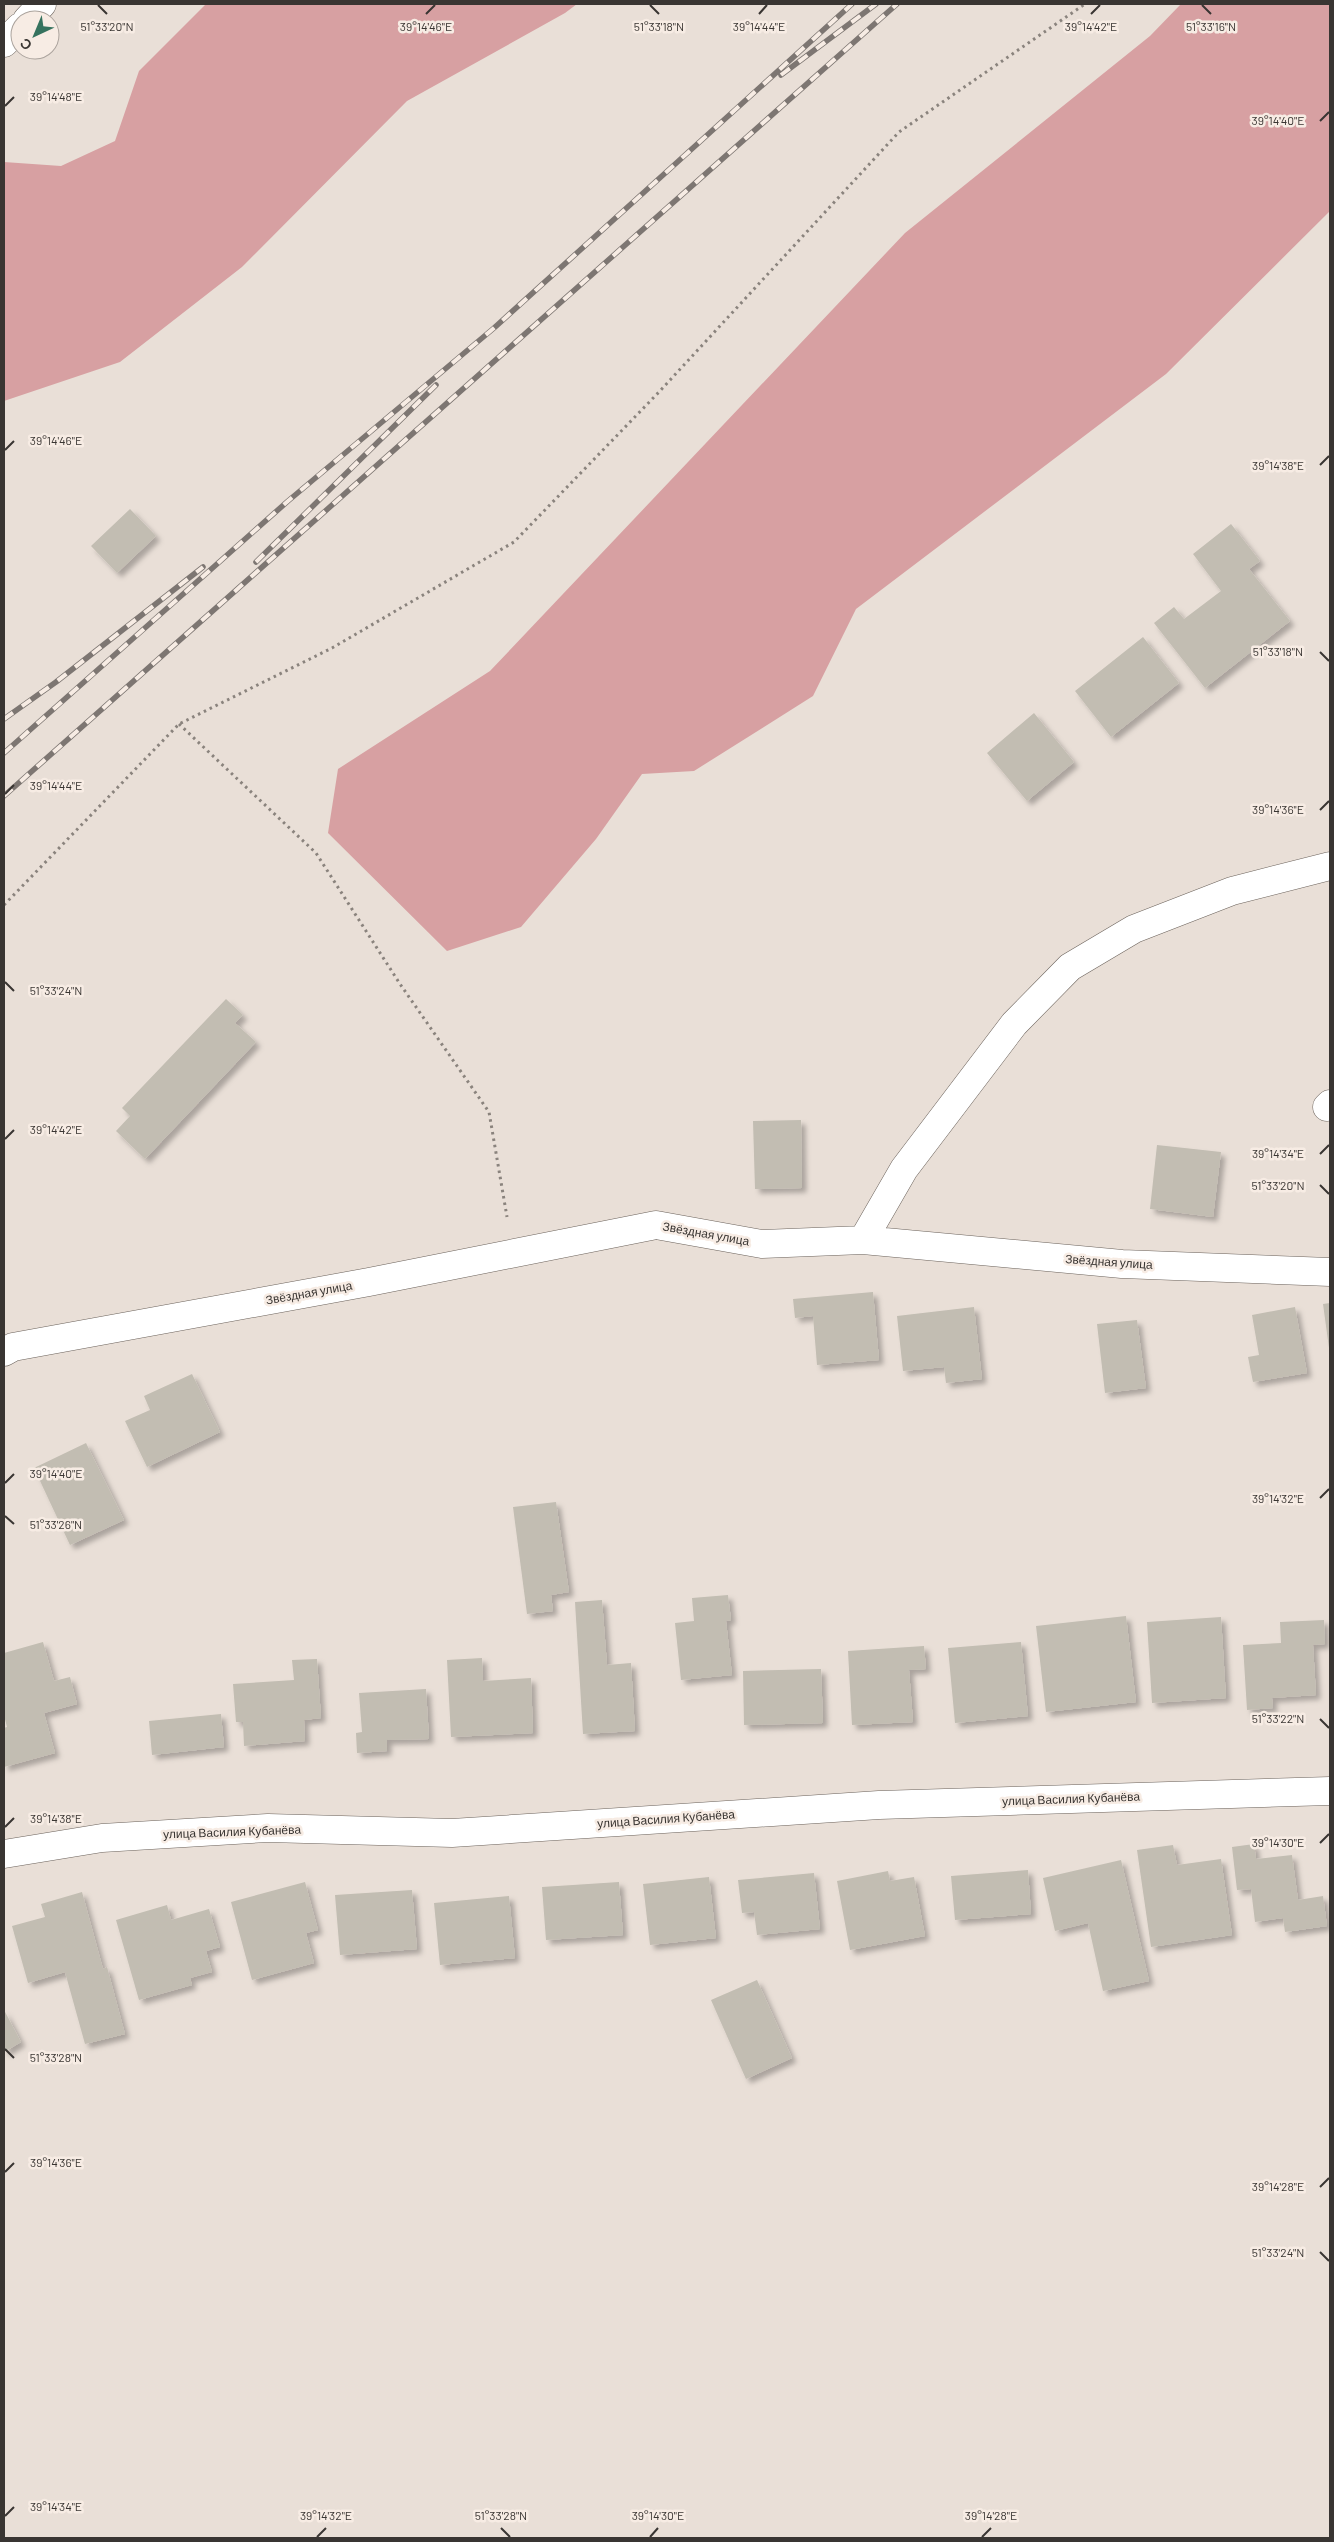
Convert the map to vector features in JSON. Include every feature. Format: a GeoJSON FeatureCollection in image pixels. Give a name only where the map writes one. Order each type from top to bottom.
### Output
{"type":"FeatureCollection","features":[{"type":"Feature","properties":{"kind":"street"},"geometry":{"type":"LineString","coordinates":[[862,1240],[904,1169],[1014,1024],[1070,967],[1134,930],[1232,891],[1330,866]]}},
{"type":"Feature","properties":{"kind":"street","name":"Звёздная улица"},"geometry":{"type":"LineString","coordinates":[[4,1352],[13,1347],[513,1254],[656,1225],[762,1244],[862,1240],[1122,1264],[1330,1272]]}},
{"type":"Feature","properties":{"kind":"street","name":"улица Василия Кубанёва"},"geometry":{"type":"LineString","coordinates":[[4,1854],[102,1838],[268,1828],[452,1833],[879,1805],[1330,1791]]}},
{"type":"Feature","properties":{"kind":"path"},"geometry":{"type":"LineString","coordinates":[[4,906],[179,724],[332,648],[514,542],[659,392],[899,132],[1085,4]]}},
{"type":"Feature","properties":{"kind":"path"},"geometry":{"type":"LineString","coordinates":[[179,724],[316,853],[400,984],[489,1112],[513,1254]]}},
{"type":"Feature","properties":{"kind":"shaded area"},"geometry":{"type":"Polygon","coordinates":[[[206,4],[577,4],[565,13],[407,101],[242,267],[120,362],[4,401],[4,162],[61,166],[115,141],[139,71],[206,4]]]}},
{"type":"Feature","properties":{"kind":"shaded area"},"geometry":{"type":"Polygon","coordinates":[[[1181,4],[1330,4],[1330,211],[1166,374],[856,609],[813,696],[694,771],[642,774],[596,839],[521,927],[447,951],[328,833],[338,769],[490,671],[905,233],[1150,36],[1181,4]]]}},
{"type":"Feature","properties":{"kind":"building"},"geometry":{"type":"Polygon","coordinates":[[[130,509],[156,536],[117,573],[91,546],[130,509]]]}},
{"type":"Feature","properties":{"kind":"building"},"geometry":{"type":"Polygon","coordinates":[[[1231,524],[1260,561],[1249,569],[1290,621],[1205,688],[1154,623],[1174,607],[1184,619],[1221,591],[1193,554],[1231,524]]]}},
{"type":"Feature","properties":{"kind":"building"},"geometry":{"type":"Polygon","coordinates":[[[1143,637],[1179,683],[1111,737],[1075,691],[1143,637]]]}},
{"type":"Feature","properties":{"kind":"building"},"geometry":{"type":"Polygon","coordinates":[[[1034,713],[1074,762],[1027,801],[987,753],[1034,713]]]}},
{"type":"Feature","properties":{"kind":"building"},"geometry":{"type":"Polygon","coordinates":[[[226,999],[243,1015],[235,1023],[256,1042],[145,1159],[116,1131],[130,1116],[122,1108],[226,999]]]}},
{"type":"Feature","properties":{"kind":"building"},"geometry":{"type":"Polygon","coordinates":[[[801,1120],[802,1188],[755,1189],[753,1121],[801,1120]]]}},
{"type":"Feature","properties":{"kind":"building"},"geometry":{"type":"Polygon","coordinates":[[[1157,1145],[1221,1152],[1213,1217],[1150,1209],[1157,1145]]]}},
{"type":"Feature","properties":{"kind":"building"},"geometry":{"type":"Polygon","coordinates":[[[873,1292],[879,1360],[817,1365],[813,1316],[795,1318],[793,1299],[873,1292]]]}},
{"type":"Feature","properties":{"kind":"building"},"geometry":{"type":"Polygon","coordinates":[[[1330,1303],[1330,1348],[1329,1348],[1323,1304],[1330,1303]]]}},
{"type":"Feature","properties":{"kind":"building"},"geometry":{"type":"Polygon","coordinates":[[[974,1307],[982,1379],[946,1383],[944,1367],[903,1371],[897,1316],[974,1307]]]}},
{"type":"Feature","properties":{"kind":"building"},"geometry":{"type":"Polygon","coordinates":[[[1295,1307],[1307,1373],[1253,1382],[1248,1357],[1259,1355],[1252,1315],[1295,1307]]]}},
{"type":"Feature","properties":{"kind":"building"},"geometry":{"type":"Polygon","coordinates":[[[1137,1320],[1146,1388],[1105,1393],[1097,1324],[1137,1320]]]}},
{"type":"Feature","properties":{"kind":"building"},"geometry":{"type":"Polygon","coordinates":[[[192,1374],[220,1432],[147,1467],[125,1421],[150,1410],[144,1396],[192,1374]]]}},
{"type":"Feature","properties":{"kind":"building"},"geometry":{"type":"Polygon","coordinates":[[[86,1443],[124,1520],[70,1545],[34,1468],[86,1443]]]}},
{"type":"Feature","properties":{"kind":"building"},"geometry":{"type":"Polygon","coordinates":[[[556,1502],[569,1592],[551,1595],[553,1611],[527,1614],[513,1507],[556,1502]]]}},
{"type":"Feature","properties":{"kind":"building"},"geometry":{"type":"Polygon","coordinates":[[[728,1595],[731,1620],[726,1621],[732,1675],[681,1680],[675,1623],[694,1621],[692,1598],[728,1595]]]}},
{"type":"Feature","properties":{"kind":"building"},"geometry":{"type":"Polygon","coordinates":[[[602,1600],[607,1665],[631,1663],[635,1731],[583,1734],[575,1602],[602,1600]]]}},
{"type":"Feature","properties":{"kind":"building"},"geometry":{"type":"Polygon","coordinates":[[[1126,1616],[1136,1702],[1046,1712],[1036,1626],[1126,1616]]]}},
{"type":"Feature","properties":{"kind":"building"},"geometry":{"type":"Polygon","coordinates":[[[1221,1617],[1226,1698],[1152,1703],[1147,1622],[1221,1617]]]}},
{"type":"Feature","properties":{"kind":"building"},"geometry":{"type":"Polygon","coordinates":[[[1324,1620],[1325,1644],[1313,1645],[1316,1695],[1272,1698],[1273,1708],[1247,1710],[1243,1645],[1281,1643],[1280,1622],[1324,1620]]]}},
{"type":"Feature","properties":{"kind":"building"},"geometry":{"type":"Polygon","coordinates":[[[43,1642],[54,1681],[70,1677],[77,1704],[44,1713],[55,1753],[4,1767],[4,1728],[7,1727],[4,1715],[4,1653],[43,1642]]]}},
{"type":"Feature","properties":{"kind":"building"},"geometry":{"type":"Polygon","coordinates":[[[1021,1642],[1028,1716],[955,1723],[948,1648],[1021,1642]]]}},
{"type":"Feature","properties":{"kind":"building"},"geometry":{"type":"Polygon","coordinates":[[[924,1646],[926,1669],[909,1670],[913,1722],[852,1725],[848,1651],[924,1646]]]}},
{"type":"Feature","properties":{"kind":"building"},"geometry":{"type":"Polygon","coordinates":[[[482,1658],[483,1681],[531,1678],[533,1733],[451,1737],[447,1660],[482,1658]]]}},
{"type":"Feature","properties":{"kind":"building"},"geometry":{"type":"Polygon","coordinates":[[[317,1659],[321,1718],[304,1720],[305,1741],[244,1746],[243,1722],[236,1722],[233,1684],[294,1680],[292,1660],[317,1659]]]}},
{"type":"Feature","properties":{"kind":"building"},"geometry":{"type":"Polygon","coordinates":[[[821,1669],[823,1723],[744,1725],[743,1671],[821,1669]]]}},
{"type":"Feature","properties":{"kind":"building"},"geometry":{"type":"Polygon","coordinates":[[[426,1689],[429,1739],[387,1740],[387,1751],[357,1753],[356,1733],[362,1732],[359,1693],[426,1689]]]}},
{"type":"Feature","properties":{"kind":"building"},"geometry":{"type":"Polygon","coordinates":[[[221,1714],[224,1747],[152,1755],[149,1721],[221,1714]]]}},
{"type":"Feature","properties":{"kind":"building"},"geometry":{"type":"Polygon","coordinates":[[[1254,1844],[1256,1859],[1292,1855],[1298,1900],[1323,1896],[1327,1926],[1285,1932],[1283,1918],[1255,1922],[1251,1889],[1237,1890],[1232,1847],[1254,1844]]]}},
{"type":"Feature","properties":{"kind":"building"},"geometry":{"type":"Polygon","coordinates":[[[1173,1845],[1177,1865],[1221,1859],[1232,1935],[1151,1947],[1137,1850],[1173,1845]]]}},
{"type":"Feature","properties":{"kind":"building"},"geometry":{"type":"Polygon","coordinates":[[[1121,1860],[1149,1981],[1103,1991],[1088,1923],[1055,1931],[1043,1878],[1121,1860]]]}},
{"type":"Feature","properties":{"kind":"building"},"geometry":{"type":"Polygon","coordinates":[[[1028,1870],[1031,1914],[955,1920],[951,1876],[1028,1870]]]}},
{"type":"Feature","properties":{"kind":"building"},"geometry":{"type":"Polygon","coordinates":[[[888,1871],[890,1881],[914,1877],[925,1936],[850,1950],[837,1881],[888,1871]]]}},
{"type":"Feature","properties":{"kind":"building"},"geometry":{"type":"Polygon","coordinates":[[[814,1873],[820,1929],[757,1935],[754,1912],[742,1913],[738,1880],[814,1873]]]}},
{"type":"Feature","properties":{"kind":"building"},"geometry":{"type":"Polygon","coordinates":[[[709,1877],[716,1938],[650,1945],[643,1884],[709,1877]]]}},
{"type":"Feature","properties":{"kind":"building"},"geometry":{"type":"Polygon","coordinates":[[[305,1882],[318,1930],[306,1933],[314,1963],[252,1980],[231,1902],[305,1882]]]}},
{"type":"Feature","properties":{"kind":"building"},"geometry":{"type":"Polygon","coordinates":[[[619,1882],[623,1935],[546,1940],[542,1887],[619,1882]]]}},
{"type":"Feature","properties":{"kind":"building"},"geometry":{"type":"Polygon","coordinates":[[[412,1890],[417,1949],[340,1955],[335,1895],[412,1890]]]}},
{"type":"Feature","properties":{"kind":"building"},"geometry":{"type":"Polygon","coordinates":[[[82,1892],[103,1969],[107,1967],[125,2034],[85,2044],[65,1972],[28,1983],[12,1926],[45,1917],[41,1904],[82,1892]]]}},
{"type":"Feature","properties":{"kind":"building"},"geometry":{"type":"Polygon","coordinates":[[[509,1896],[515,1958],[440,1965],[434,1903],[509,1896]]]}},
{"type":"Feature","properties":{"kind":"building"},"geometry":{"type":"Polygon","coordinates":[[[167,1905],[171,1920],[209,1909],[220,1947],[206,1951],[212,1972],[190,1978],[192,1985],[139,2000],[116,1920],[167,1905]]]}},
{"type":"Feature","properties":{"kind":"building"},"geometry":{"type":"Polygon","coordinates":[[[757,1980],[792,2058],[746,2079],[711,2000],[757,1980]]]}},
{"type":"Feature","properties":{"kind":"building"},"geometry":{"type":"Polygon","coordinates":[[[4,2010],[21,2042],[4,2052],[4,2010]]]}},
{"type":"Feature","properties":{"kind":"railway"},"geometry":{"type":"LineString","coordinates":[[4,753],[288,501],[494,328],[852,4]]}},
{"type":"Feature","properties":{"kind":"railway"},"geometry":{"type":"LineString","coordinates":[[781,75],[876,4]]}},
{"type":"Feature","properties":{"kind":"railway"},"geometry":{"type":"LineString","coordinates":[[4,796],[897,4]]}},
{"type":"Feature","properties":{"kind":"railway"},"geometry":{"type":"LineString","coordinates":[[256,562],[436,385]]}},
{"type":"Feature","properties":{"kind":"railway"},"geometry":{"type":"LineString","coordinates":[[4,719],[56,682],[203,567]]}}]}
